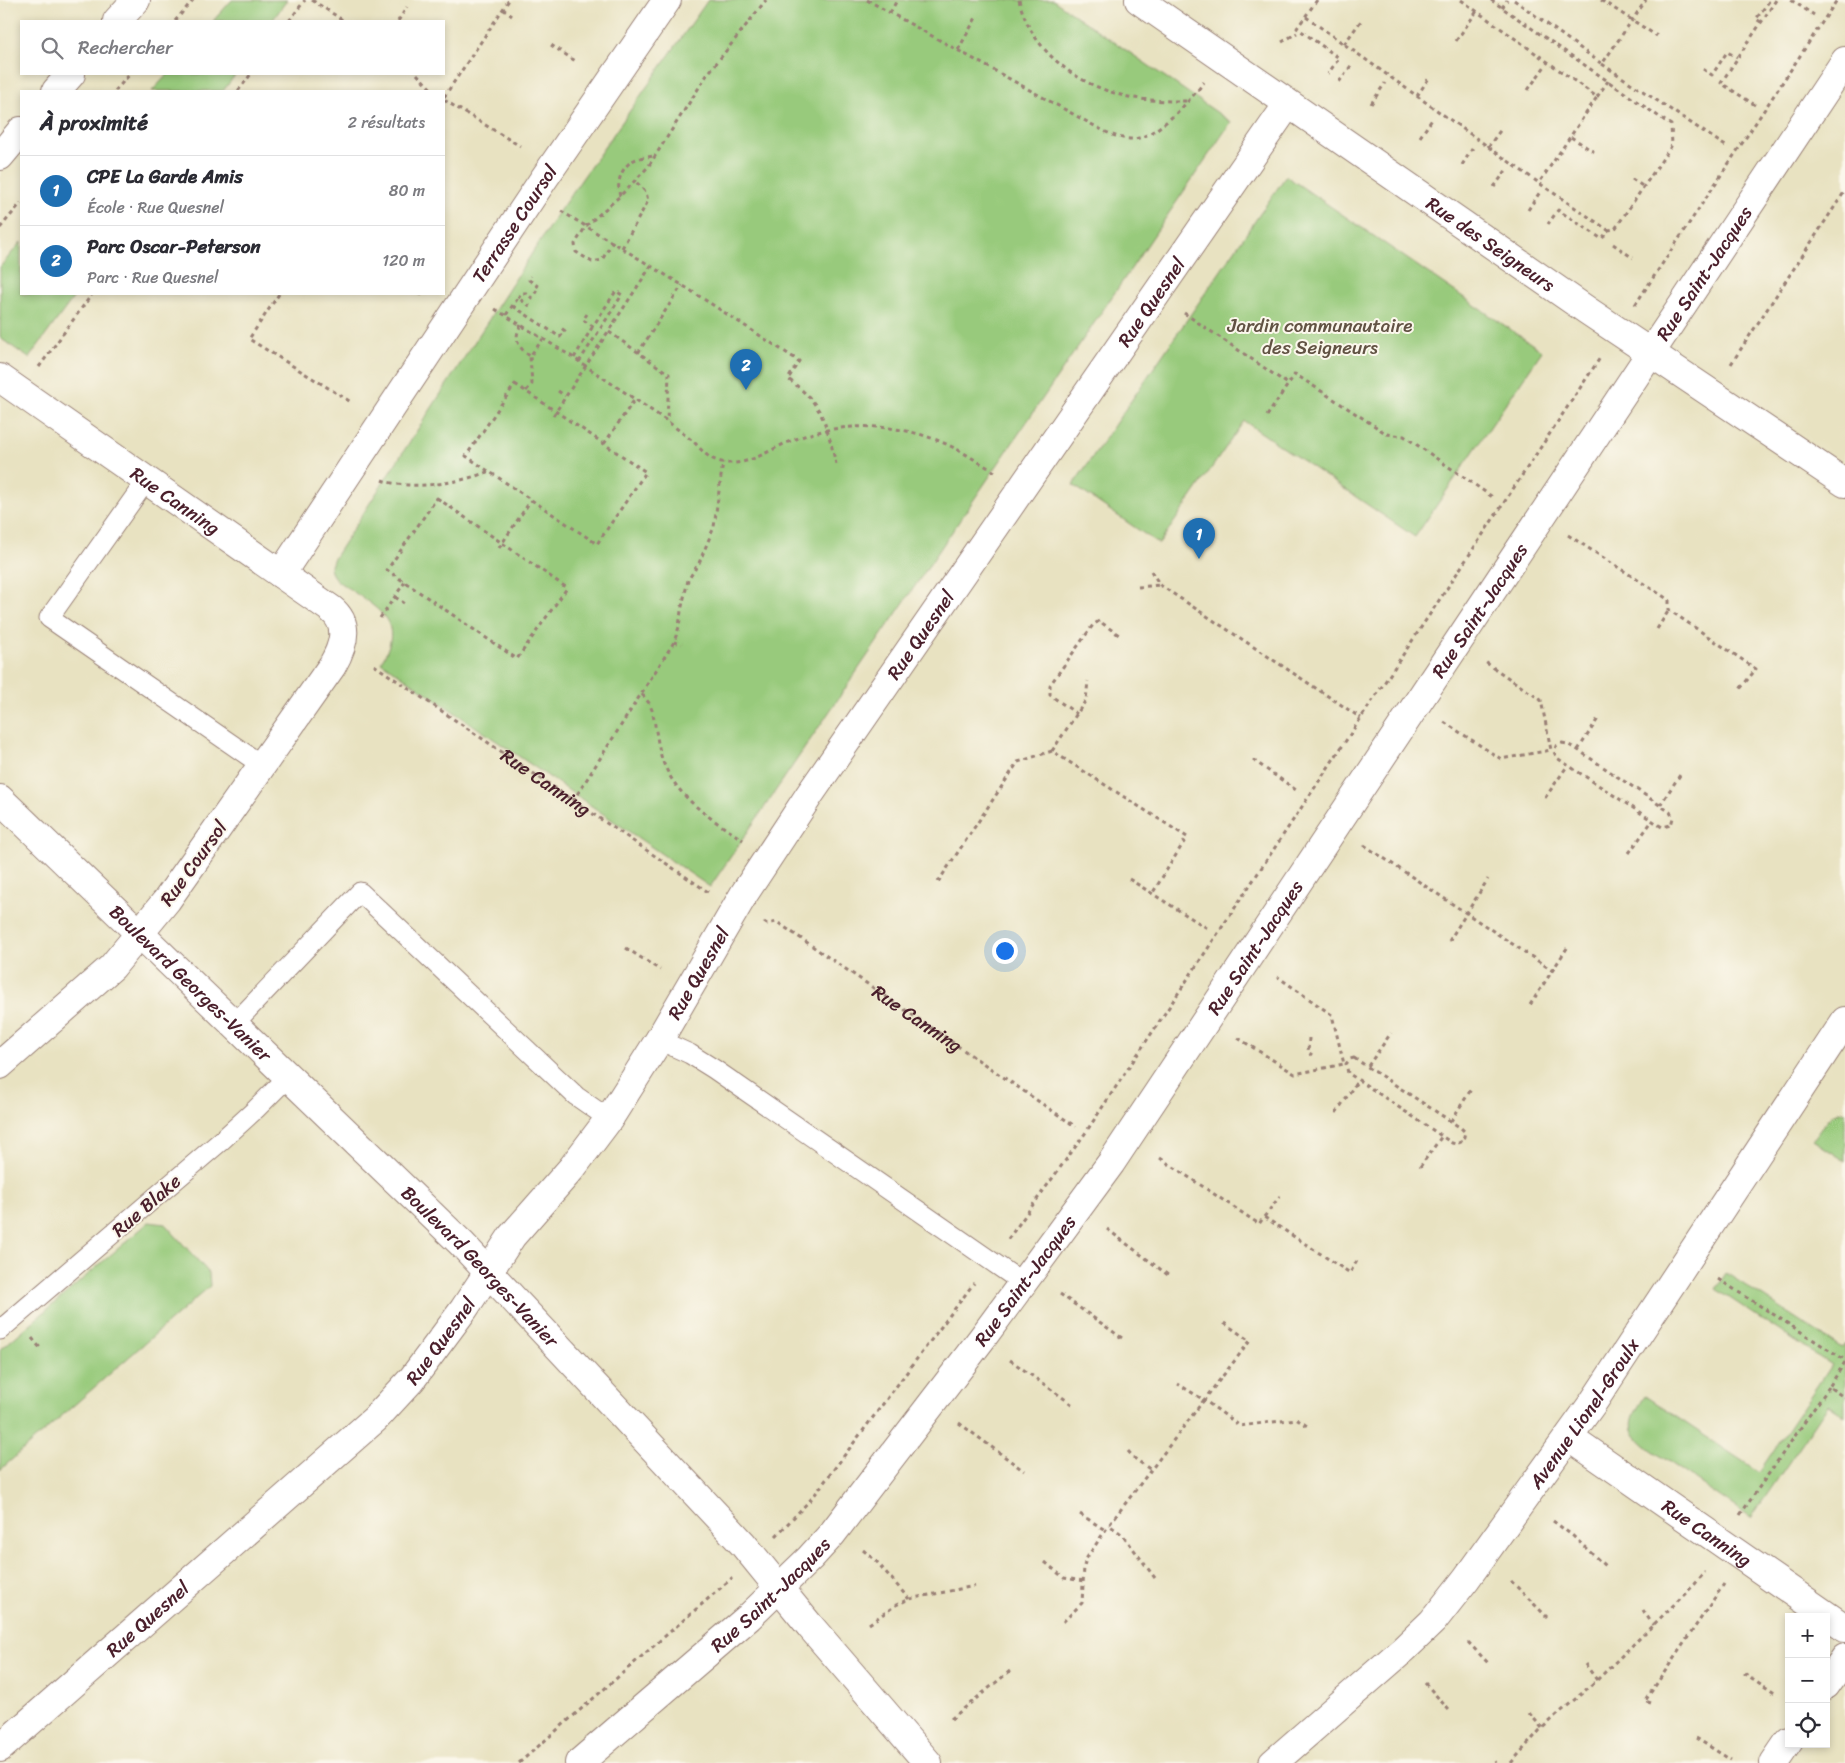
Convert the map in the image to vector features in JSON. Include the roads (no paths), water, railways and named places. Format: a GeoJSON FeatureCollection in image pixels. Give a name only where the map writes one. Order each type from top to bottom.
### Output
{"type":"FeatureCollection","features":[{"type":"Feature","properties":{"kind":"street"},"geometry":{"type":"LineString","coordinates":[[118,20],[136,0]]}},
{"type":"Feature","properties":{"kind":"street","name":"Terrasse Coursol"},"geometry":{"type":"LineString","coordinates":[[281,574],[543,180],[667,0]]}},
{"type":"Feature","properties":{"kind":"street","name":"Rue des Seigneurs"},"geometry":{"type":"LineString","coordinates":[[1139,0],[1650,353],[1845,483]]}},
{"type":"Feature","properties":{"kind":"street","name":"Rue Saint-Jacques"},"geometry":{"type":"LineString","coordinates":[[579,1763],[723,1640],[810,1558],[848,1513],[1023,1283],[1116,1155],[1845,61]]}},
{"type":"Feature","properties":{"kind":"street"},"geometry":{"type":"LineString","coordinates":[[57,90],[71,75]]}},
{"type":"Feature","properties":{"kind":"street","name":"Rue Quesnel"},"geometry":{"type":"LineString","coordinates":[[0,1748],[375,1419],[412,1379],[464,1309],[512,1236],[572,1168],[608,1120],[659,1040],[744,894],[810,794],[1288,104]]}},
{"type":"Feature","properties":{"kind":"street"},"geometry":{"type":"LineString","coordinates":[[0,156],[20,132]]}},
{"type":"Feature","properties":{"kind":"street","name":"Rue Canning"},"geometry":{"type":"LineString","coordinates":[[0,378],[337,614],[344,629]]}},
{"type":"Feature","properties":{"kind":"street","name":"Rue Coursol"},"geometry":{"type":"LineString","coordinates":[[0,1065],[107,973],[167,900],[263,766],[337,658],[344,641],[344,629]]}},
{"type":"Feature","properties":{"kind":"street","name":"Boulevard Georges-Vanier"},"geometry":{"type":"LineString","coordinates":[[0,799],[489,1272],[743,1544],[928,1763]]}},
{"type":"Feature","properties":{"kind":"street","name":"Avenue Lionel-Groulx"},"geometry":{"type":"LineString","coordinates":[[1273,1763],[1404,1649],[1433,1621],[1466,1579],[1836,1055],[1845,1021]]}},
{"type":"Feature","properties":{"kind":"street","name":"Rue Canning"},"geometry":{"type":"LineString","coordinates":[[1568,1437],[1845,1628]]}},
{"type":"Feature","properties":{"kind":"street"},"geometry":{"type":"LineString","coordinates":[[1830,1679],[1845,1658]]}},
{"type":"Feature","properties":{"kind":"street"},"geometry":{"type":"LineString","coordinates":[[1774,1763],[1785,1747]]}},
{"type":"Feature","properties":{"kind":"lane"},"geometry":{"type":"LineString","coordinates":[[146,481],[49,618],[263,766]]}},
{"type":"Feature","properties":{"kind":"lane"},"geometry":{"type":"LineString","coordinates":[[234,1024],[360,892],[576,1096],[608,1120]]}},
{"type":"Feature","properties":{"kind":"lane"},"geometry":{"type":"LineString","coordinates":[[659,1040],[690,1054],[714,1069],[1023,1283]]}},
{"type":"Feature","properties":{"kind":"lane","name":"Rue Blake"},"geometry":{"type":"LineString","coordinates":[[0,1330],[220,1141],[288,1077]]}},
{"type":"Feature","properties":{"kind":"place","name":"Parc Oscar-Peterson"},"geometry":{"type":"Point","coordinates":[746,390]}},
{"type":"Feature","properties":{"kind":"place","name":"CPE La Garde Amis"},"geometry":{"type":"Point","coordinates":[1199,559]}},
{"type":"Feature","properties":{"kind":"park label","name":"Jardin communautaire des Seigneurs"},"geometry":{"type":"Point","coordinates":[1320,336]}}]}
